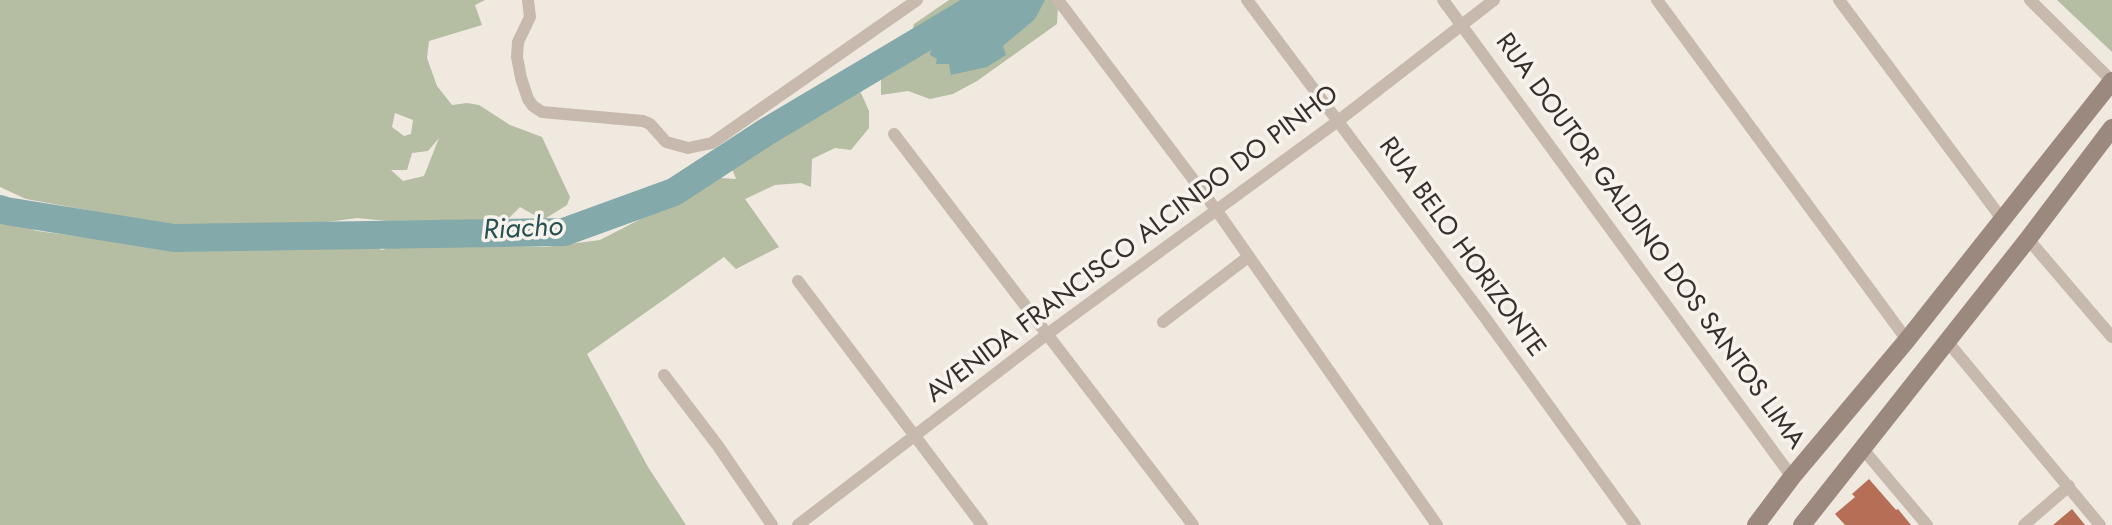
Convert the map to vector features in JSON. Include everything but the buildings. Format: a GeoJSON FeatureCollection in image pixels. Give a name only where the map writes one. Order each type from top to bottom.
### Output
{"type":"FeatureCollection","features":[{"type":"Feature","properties":{"kind":"street"},"geometry":{"type":"LineString","coordinates":[[528,0],[530,17],[518,42],[517,57],[528,99],[537,110],[643,121],[650,124],[666,142],[688,148],[712,143],[917,0]]}},
{"type":"Feature","properties":{"kind":"street"},"geometry":{"type":"LineString","coordinates":[[1058,0],[1217,211],[1437,525]]}},
{"type":"Feature","properties":{"kind":"street","name":"RUA BELO HORIZONTE"},"geometry":{"type":"LineString","coordinates":[[1247,0],[1635,525]]}},
{"type":"Feature","properties":{"kind":"street","name":"RUA DOUTOR GALDINO DOS SANTOS LIMA"},"geometry":{"type":"LineString","coordinates":[[1443,0],[1792,477]]}},
{"type":"Feature","properties":{"kind":"street","name":"AVENIDA FRANCISCO ALCINDO DO PINHO"},"geometry":{"type":"LineString","coordinates":[[798,525],[1046,335],[1338,121],[1494,0]]}},
{"type":"Feature","properties":{"kind":"street"},"geometry":{"type":"LineString","coordinates":[[1657,0],[1907,340]]}},
{"type":"Feature","properties":{"kind":"street"},"geometry":{"type":"LineString","coordinates":[[1839,0],[2002,219]]}},
{"type":"Feature","properties":{"kind":"street"},"geometry":{"type":"LineString","coordinates":[[1756,525],[2112,81],[2030,0]]}},
{"type":"Feature","properties":{"kind":"street"},"geometry":{"type":"LineString","coordinates":[[1802,525],[2111,132]]}},
{"type":"Feature","properties":{"kind":"street"},"geometry":{"type":"LineString","coordinates":[[894,134],[1193,525]]}},
{"type":"Feature","properties":{"kind":"street"},"geometry":{"type":"LineString","coordinates":[[2028,239],[2112,337]]}},
{"type":"Feature","properties":{"kind":"street"},"geometry":{"type":"LineString","coordinates":[[1163,322],[1248,257]]}},
{"type":"Feature","properties":{"kind":"street"},"geometry":{"type":"LineString","coordinates":[[1958,274],[1984,293]]}},
{"type":"Feature","properties":{"kind":"street"},"geometry":{"type":"LineString","coordinates":[[798,281],[982,525]]}},
{"type":"Feature","properties":{"kind":"street"},"geometry":{"type":"LineString","coordinates":[[1947,341],[2100,525]]}},
{"type":"Feature","properties":{"kind":"street"},"geometry":{"type":"LineString","coordinates":[[664,375],[718,446],[772,525]]}},
{"type":"Feature","properties":{"kind":"street"},"geometry":{"type":"LineString","coordinates":[[1862,448],[1927,525]]}},
{"type":"Feature","properties":{"kind":"street"},"geometry":{"type":"LineString","coordinates":[[2024,525],[2069,486]]}},
{"type":"Feature","properties":{"kind":"green space"},"geometry":{"type":"Polygon","coordinates":[[[0,0],[485,0],[475,5],[482,25],[429,41],[427,58],[437,86],[452,105],[479,105],[510,125],[542,137],[570,197],[567,205],[543,220],[520,207],[507,220],[387,221],[357,218],[312,224],[180,227],[26,199],[0,187],[0,0]],[[395,113],[392,127],[404,136],[411,134],[413,120],[395,113]],[[439,138],[428,151],[412,153],[407,170],[391,170],[403,181],[424,176],[439,138]]]}},
{"type":"Feature","properties":{"kind":"green space"},"geometry":{"type":"Polygon","coordinates":[[[949,0],[1053,0],[1058,6],[1057,24],[977,81],[953,94],[930,99],[908,91],[881,95],[881,77],[906,60],[914,24],[949,0]]]}},
{"type":"Feature","properties":{"kind":"green space"},"geometry":{"type":"Polygon","coordinates":[[[2057,0],[2112,0],[2112,52],[2057,0]]]}},
{"type":"Feature","properties":{"kind":"green space"},"geometry":{"type":"Polygon","coordinates":[[[841,73],[861,93],[869,111],[869,128],[851,150],[835,148],[812,159],[811,187],[801,183],[775,185],[745,199],[779,247],[736,269],[724,257],[587,354],[648,467],[686,525],[0,525],[0,218],[37,231],[123,242],[212,248],[362,242],[382,250],[397,244],[546,247],[600,240],[720,178],[736,179],[725,150],[841,73]]]}},
{"type":"Feature","properties":{"kind":"water"},"geometry":{"type":"Polygon","coordinates":[[[960,0],[1045,0],[1035,19],[1003,46],[1006,55],[987,67],[951,75],[949,64],[936,64],[937,59],[930,55],[933,37],[949,15],[956,11],[953,5],[960,0]]]}},
{"type":"Feature","properties":{"kind":"waterway","name":"Riacho"},"geometry":{"type":"LineString","coordinates":[[0,209],[174,238],[564,232],[674,192],[766,132],[988,0]]}}]}
